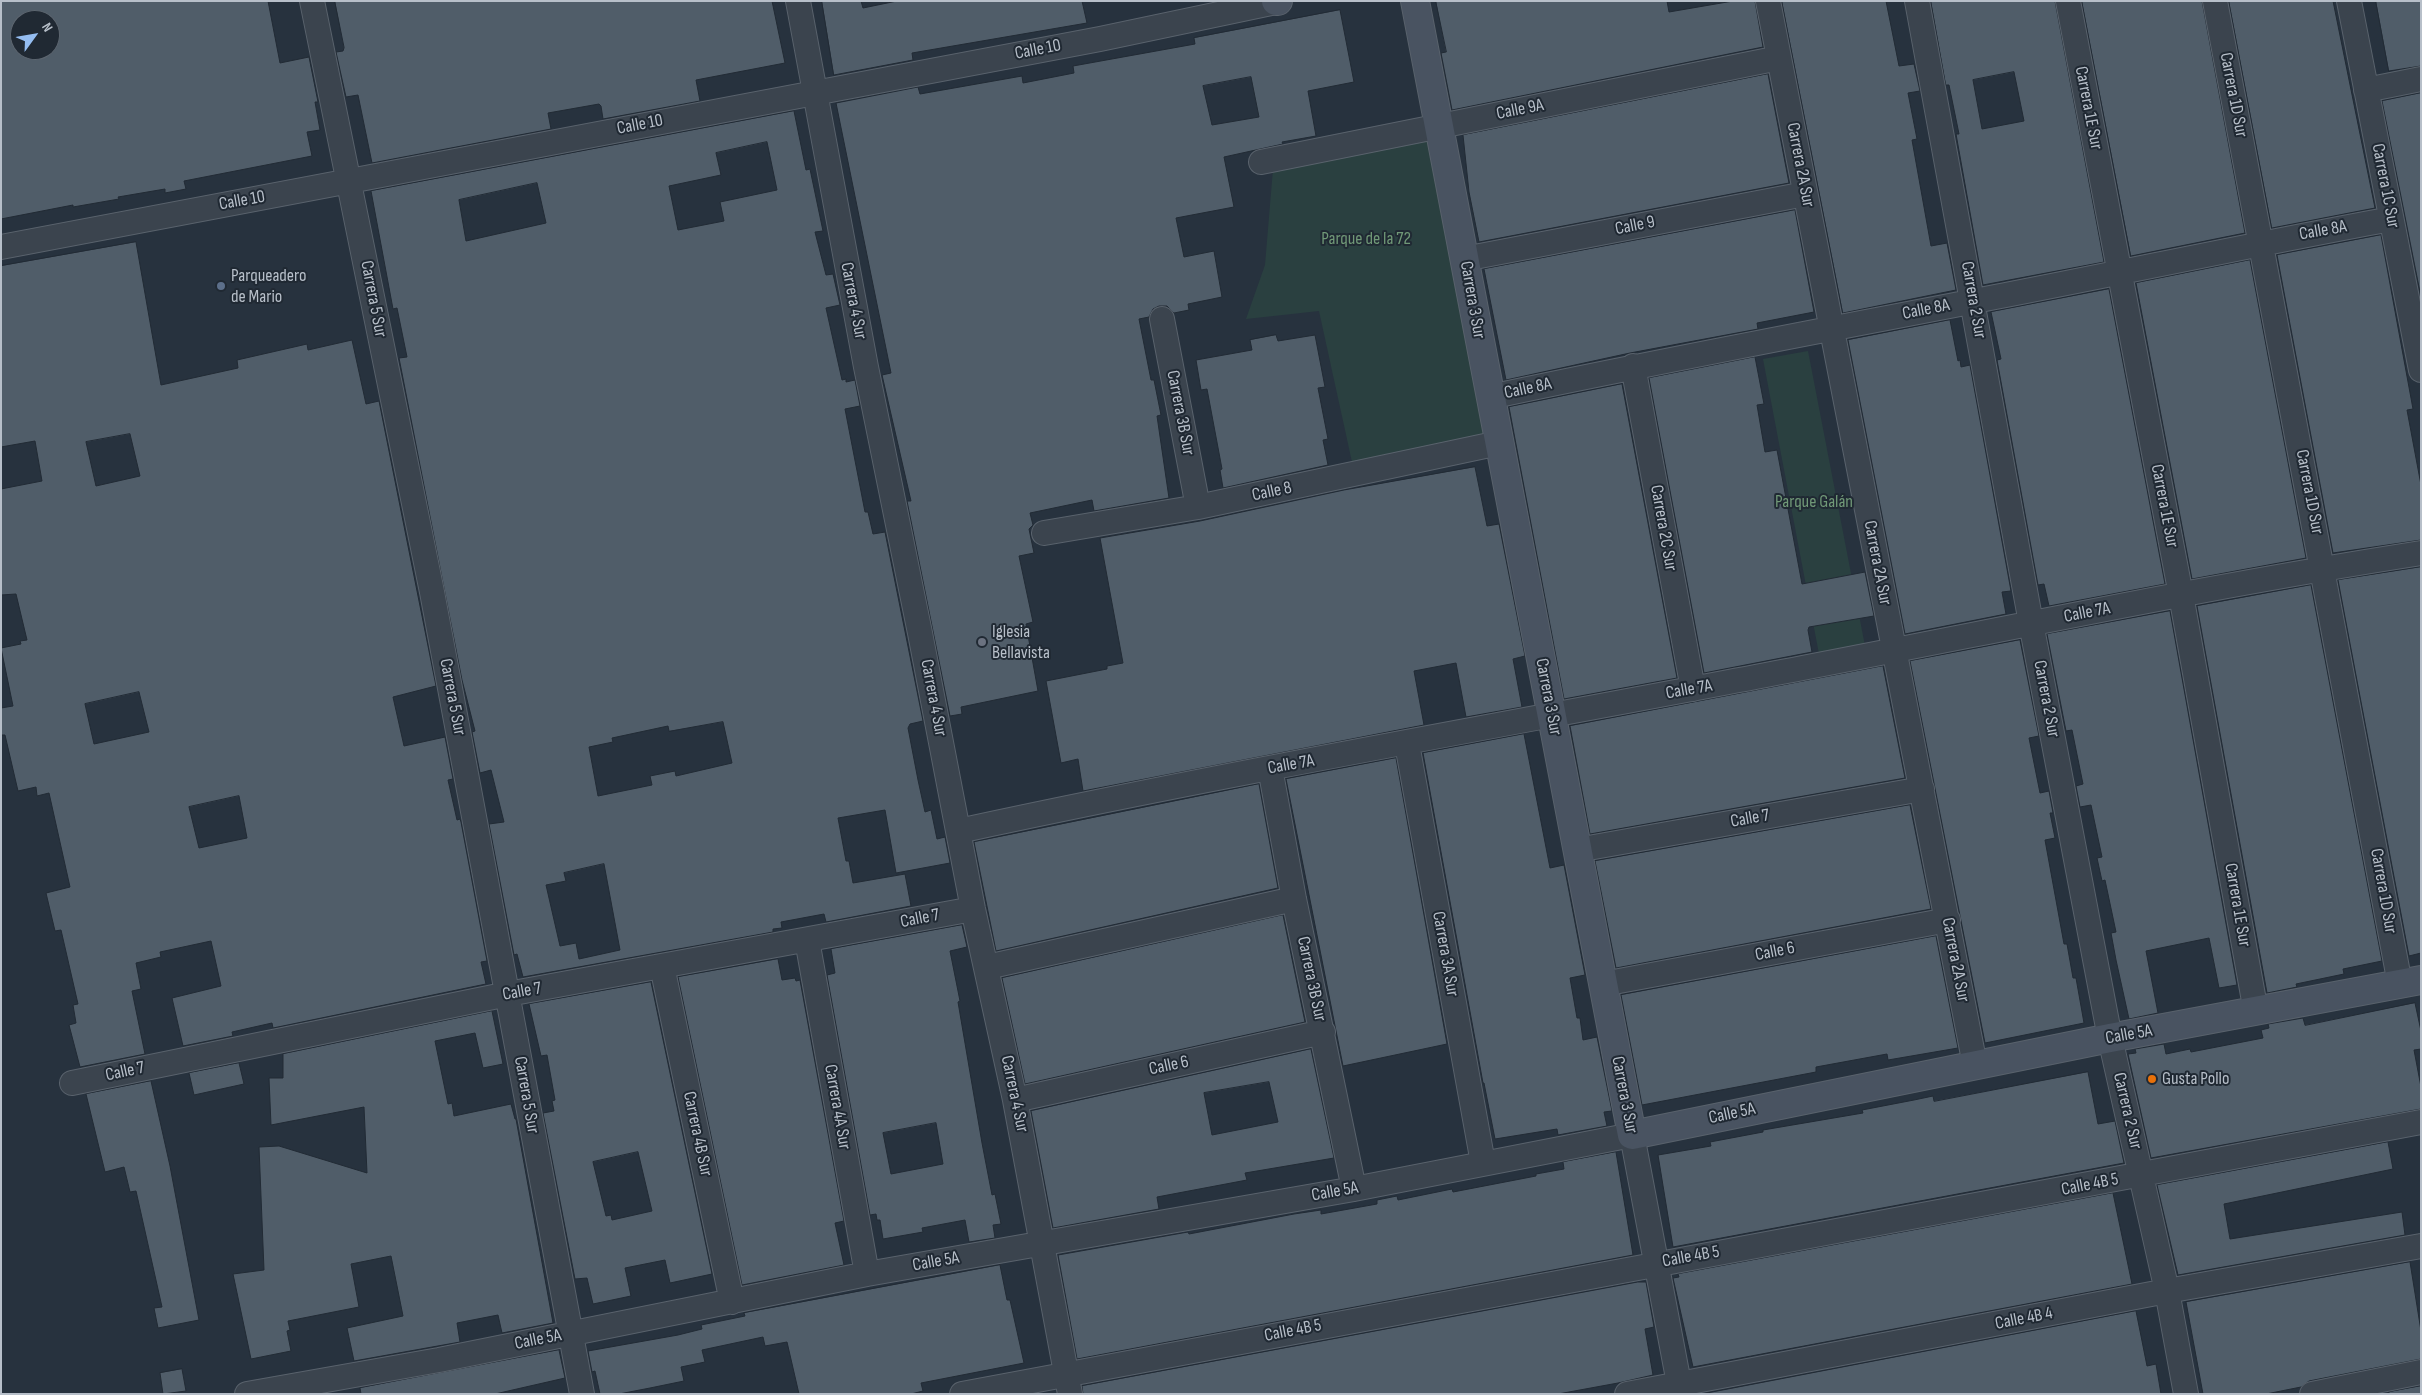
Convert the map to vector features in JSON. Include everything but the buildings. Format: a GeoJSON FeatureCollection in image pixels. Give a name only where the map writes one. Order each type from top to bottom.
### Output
{"type":"FeatureCollection","features":[{"type":"Feature","properties":{"kind":"street","name":"Carrera 5 Sur"},"geometry":{"type":"LineString","coordinates":[[312,1],[432,592],[582,1394]]}},
{"type":"Feature","properties":{"kind":"street","name":"Carrera 4 Sur"},"geometry":{"type":"LineString","coordinates":[[798,1],[862,349],[974,909],[1016,1100],[1044,1244],[1068,1384]]}},
{"type":"Feature","properties":{"kind":"street","name":"Calle 10"},"geometry":{"type":"LineString","coordinates":[[1,246],[1100,39],[1276,1]]}},
{"type":"Feature","properties":{"kind":"street","name":"Carrera 3 Sur"},"geometry":{"type":"LineString","coordinates":[[1415,1],[1680,1389]]}},
{"type":"Feature","properties":{"kind":"street","name":"Carrera 2A Sur"},"geometry":{"type":"LineString","coordinates":[[1768,1],[1830,328],[1975,1065]]}},
{"type":"Feature","properties":{"kind":"street","name":"Carrera 2 Sur"},"geometry":{"type":"LineString","coordinates":[[1917,1],[2031,623],[2110,1038],[2167,1292],[2186,1394]]}},
{"type":"Feature","properties":{"kind":"street","name":"Carrera 1E Sur"},"geometry":{"type":"LineString","coordinates":[[2068,1],[2181,595],[2256,1012]]}},
{"type":"Feature","properties":{"kind":"street","name":"Carrera 1D Sur"},"geometry":{"type":"LineString","coordinates":[[2215,1],[2323,568],[2410,982]]}},
{"type":"Feature","properties":{"kind":"street","name":"Carrera 1C Sur"},"geometry":{"type":"LineString","coordinates":[[2349,1],[2421,370]]}},
{"type":"Feature","properties":{"kind":"street","name":"Calle 9A"},"geometry":{"type":"LineString","coordinates":[[1261,162],[1779,58]]}},
{"type":"Feature","properties":{"kind":"street"},"geometry":{"type":"LineString","coordinates":[[2366,90],[2421,79]]}},
{"type":"Feature","properties":{"kind":"street","name":"Calle 9"},"geometry":{"type":"LineString","coordinates":[[1464,258],[1805,194]]}},
{"type":"Feature","properties":{"kind":"street","name":"Calle 8A"},"geometry":{"type":"LineString","coordinates":[[1490,397],[1633,366],[1973,301],[2262,242],[2391,219]]}},
{"type":"Feature","properties":{"kind":"street","name":"Carrera 3B Sur"},"geometry":{"type":"LineString","coordinates":[[1162,319],[1198,507]]}},
{"type":"Feature","properties":{"kind":"street","name":"Carrera 2C Sur"},"geometry":{"type":"LineString","coordinates":[[1633,366],[1693,689]]}},
{"type":"Feature","properties":{"kind":"street","name":"Calle 8"},"geometry":{"type":"LineString","coordinates":[[1044,533],[1198,507],[1499,443]]}},
{"type":"Feature","properties":{"kind":"street","name":"Calle 7A"},"geometry":{"type":"LineString","coordinates":[[959,831],[1270,768],[1407,744],[1551,714],[1895,651],[2031,623],[2323,568],[2421,553]]}},
{"type":"Feature","properties":{"kind":"street","name":"Carrera 3A Sur"},"geometry":{"type":"LineString","coordinates":[[1407,744],[1483,1163]]}},
{"type":"Feature","properties":{"kind":"street","name":"Carrera 3B Sur"},"geometry":{"type":"LineString","coordinates":[[1270,768],[1294,899],[1354,1189]]}},
{"type":"Feature","properties":{"kind":"street","name":"Calle 7"},"geometry":{"type":"LineString","coordinates":[[1577,850],[1922,789]]}},
{"type":"Feature","properties":{"kind":"street"},"geometry":{"type":"LineString","coordinates":[[987,967],[1294,899]]}},
{"type":"Feature","properties":{"kind":"street","name":"Calle 7"},"geometry":{"type":"LineString","coordinates":[[72,1083],[508,994],[974,909]]}},
{"type":"Feature","properties":{"kind":"street","name":"Calle 6"},"geometry":{"type":"LineString","coordinates":[[1603,984],[1948,920]]}},
{"type":"Feature","properties":{"kind":"street","name":"Carrera 4A Sur"},"geometry":{"type":"LineString","coordinates":[[807,940],[867,1274]]}},
{"type":"Feature","properties":{"kind":"street","name":"Carrera 4B Sur"},"geometry":{"type":"LineString","coordinates":[[662,966],[732,1302]]}},
{"type":"Feature","properties":{"kind":"street","name":"Calle 5A"},"geometry":{"type":"LineString","coordinates":[[247,1394],[570,1334],[867,1274],[1354,1189],[2110,1038],[2410,982]]}},
{"type":"Feature","properties":{"kind":"street","name":"Calle 6"},"geometry":{"type":"LineString","coordinates":[[1016,1100],[1323,1032]]}},
{"type":"Feature","properties":{"kind":"street","name":"Calle 4B 5"},"geometry":{"type":"LineString","coordinates":[[962,1394],[1068,1384],[1656,1263],[2421,1122]]}},
{"type":"Feature","properties":{"kind":"street","name":"Calle 4B 4"},"geometry":{"type":"LineString","coordinates":[[1627,1394],[1680,1389],[2167,1292],[2421,1246]]}},
{"type":"Feature","properties":{"kind":"street"},"geometry":{"type":"LineString","coordinates":[[2312,1394],[2421,1372]]}},
{"type":"Feature","properties":{"kind":"green space","name":"Parque de la 72"},"geometry":{"type":"Polygon","coordinates":[[[1433,139],[1493,433],[1352,462],[1319,311],[1246,319],[1265,265],[1273,169],[1433,139]]]}},
{"type":"Feature","properties":{"kind":"green space","name":"Parque Galán"},"geometry":{"type":"Polygon","coordinates":[[[1808,351],[1865,646],[1819,654],[1763,359],[1808,351]]]}},
{"type":"Feature","properties":{"kind":"place","name":"Parqueadero de Mario"},"geometry":{"type":"Point","coordinates":[221,286]}},
{"type":"Feature","properties":{"kind":"place","name":"Iglesia Bellavista"},"geometry":{"type":"Point","coordinates":[982,642]}},
{"type":"Feature","properties":{"kind":"place","name":"Gusta Pollo"},"geometry":{"type":"Point","coordinates":[2152,1079]}}]}
